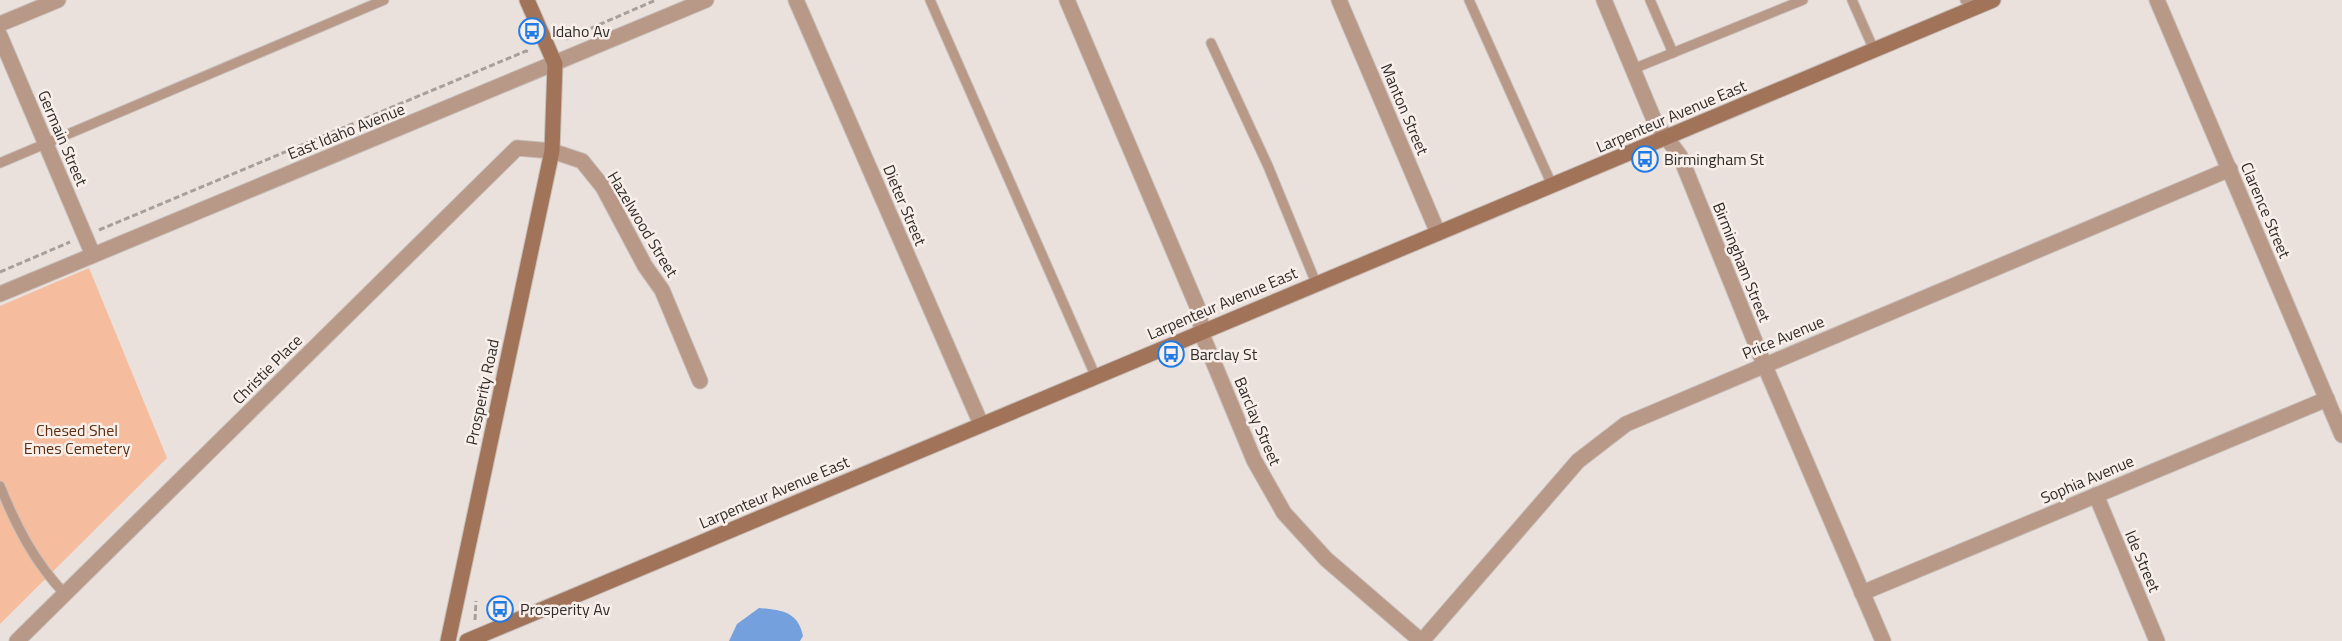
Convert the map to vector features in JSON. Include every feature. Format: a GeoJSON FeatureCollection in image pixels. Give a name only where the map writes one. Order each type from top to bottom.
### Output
{"type":"FeatureCollection","features":[{"type":"Feature","properties":{"kind":"street"},"geometry":{"type":"LineString","coordinates":[[0,24],[58,0]]}},
{"type":"Feature","properties":{"kind":"street"},"geometry":{"type":"LineString","coordinates":[[528,0],[555,64],[552,151]]}},
{"type":"Feature","properties":{"kind":"street","name":"East Idaho Avenue"},"geometry":{"type":"LineString","coordinates":[[0,294],[706,0]]}},
{"type":"Feature","properties":{"kind":"street","name":"Dieter Street"},"geometry":{"type":"LineString","coordinates":[[796,0],[981,424]]}},
{"type":"Feature","properties":{"kind":"street","name":"Barclay Street"},"geometry":{"type":"LineString","coordinates":[[1067,0],[1200,313],[1201,332],[1254,460],[1284,513],[1326,559],[1421,641]]}},
{"type":"Feature","properties":{"kind":"street","name":"Manton Street"},"geometry":{"type":"LineString","coordinates":[[1339,0],[1438,233]]}},
{"type":"Feature","properties":{"kind":"street","name":"Birmingham Street"},"geometry":{"type":"LineString","coordinates":[[1604,0],[1655,122],[1680,156],[1764,364],[1883,641]]}},
{"type":"Feature","properties":{"kind":"street","name":"Larpenteur Avenue East"},"geometry":{"type":"LineString","coordinates":[[466,641],[1095,375],[1874,50],[1970,4],[1993,0]]}},
{"type":"Feature","properties":{"kind":"street","name":"Clarence Street"},"geometry":{"type":"LineString","coordinates":[[2157,0],[2342,435]]}},
{"type":"Feature","properties":{"kind":"street","name":"Germain Street"},"geometry":{"type":"LineString","coordinates":[[0,36],[93,255]]}},
{"type":"Feature","properties":{"kind":"street","name":"Christie Place"},"geometry":{"type":"LineString","coordinates":[[17,641],[517,148],[552,151]]}},
{"type":"Feature","properties":{"kind":"street","name":"Hazelwood Street"},"geometry":{"type":"LineString","coordinates":[[552,151],[582,161],[603,187],[645,266],[662,290],[700,381]]}},
{"type":"Feature","properties":{"kind":"street","name":"Prosperity Road"},"geometry":{"type":"LineString","coordinates":[[448,641],[552,151]]}},
{"type":"Feature","properties":{"kind":"street","name":"Price Avenue"},"geometry":{"type":"LineString","coordinates":[[1421,641],[1578,461],[1626,424],[2230,169]]}},
{"type":"Feature","properties":{"kind":"street","name":"Sophia Avenue"},"geometry":{"type":"LineString","coordinates":[[1862,593],[2326,399]]}},
{"type":"Feature","properties":{"kind":"street","name":"Ide Street"},"geometry":{"type":"LineString","coordinates":[[2096,495],[2157,641]]}},
{"type":"Feature","properties":{"kind":"lane"},"geometry":{"type":"LineString","coordinates":[[0,163],[384,0]]}},
{"type":"Feature","properties":{"kind":"lane"},"geometry":{"type":"LineString","coordinates":[[930,0],[1095,375]]}},
{"type":"Feature","properties":{"kind":"lane"},"geometry":{"type":"LineString","coordinates":[[1469,0],[1552,185]]}},
{"type":"Feature","properties":{"kind":"lane"},"geometry":{"type":"LineString","coordinates":[[1650,0],[1673,53]]}},
{"type":"Feature","properties":{"kind":"lane"},"geometry":{"type":"LineString","coordinates":[[1633,69],[1803,0]]}},
{"type":"Feature","properties":{"kind":"lane"},"geometry":{"type":"LineString","coordinates":[[1852,0],[1874,50]]}},
{"type":"Feature","properties":{"kind":"lane"},"geometry":{"type":"LineString","coordinates":[[1211,43],[1268,166],[1316,283]]}},
{"type":"Feature","properties":{"kind":"lane"},"geometry":{"type":"LineString","coordinates":[[0,486],[14,521],[26,542],[48,576],[65,594]]}},
{"type":"Feature","properties":{"kind":"path"},"geometry":{"type":"LineString","coordinates":[[566,39],[656,0]]}},
{"type":"Feature","properties":{"kind":"path"},"geometry":{"type":"LineString","coordinates":[[99,230],[526,51],[529,52]]}},
{"type":"Feature","properties":{"kind":"path"},"geometry":{"type":"LineString","coordinates":[[515,56],[519,62]]}},
{"type":"Feature","properties":{"kind":"path"},"geometry":{"type":"LineString","coordinates":[[0,272],[70,242]]}},
{"type":"Feature","properties":{"kind":"green space","name":"Chesed Shel Emes Cemetery"},"geometry":{"type":"Polygon","coordinates":[[[89,268],[167,458],[0,624],[0,306],[89,268]]]}},
{"type":"Feature","properties":{"kind":"water"},"geometry":{"type":"Polygon","coordinates":[[[759,608],[781,611],[793,617],[801,628],[803,636],[800,641],[729,641],[737,624],[759,608]]]}},
{"type":"Feature","properties":{"kind":"place","name":"Idaho Av"},"geometry":{"type":"Point","coordinates":[532,31]}},
{"type":"Feature","properties":{"kind":"place","name":"Birmingham St"},"geometry":{"type":"Point","coordinates":[1645,159]}},
{"type":"Feature","properties":{"kind":"place","name":"Barclay St"},"geometry":{"type":"Point","coordinates":[1171,354]}},
{"type":"Feature","properties":{"kind":"place","name":"Prosperity Av"},"geometry":{"type":"Point","coordinates":[500,609]}}]}
